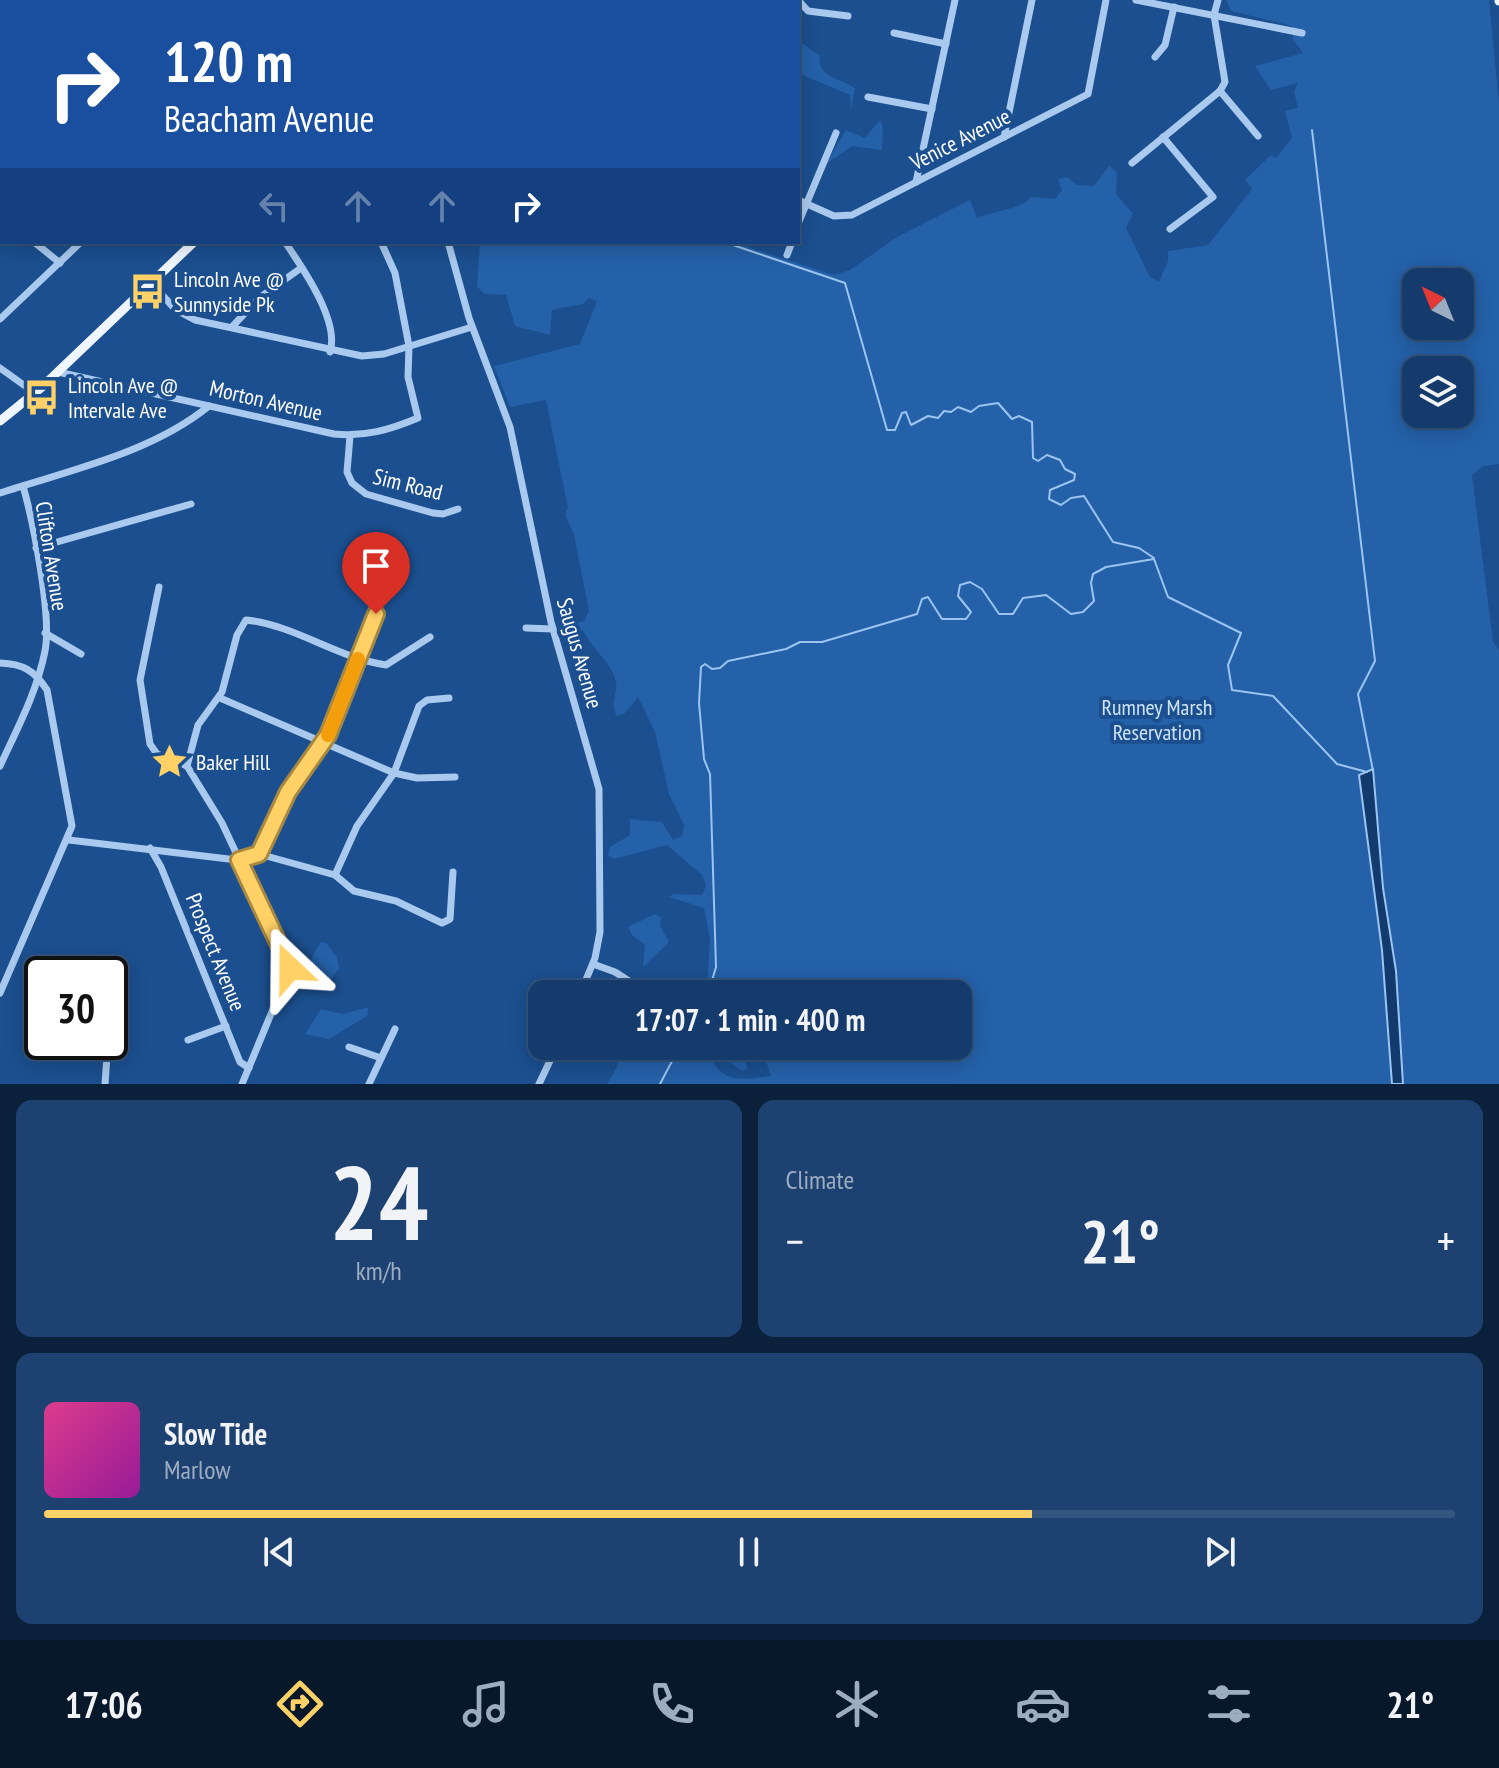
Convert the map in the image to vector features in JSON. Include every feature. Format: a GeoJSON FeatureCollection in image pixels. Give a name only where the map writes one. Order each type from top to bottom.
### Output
{"type":"FeatureCollection","features":[{"type":"Feature","properties":{"kind":"main road"},"geometry":{"type":"LineString","coordinates":[[0,421],[58,372],[192,244]]}},
{"type":"Feature","properties":{"kind":"street"},"geometry":{"type":"LineString","coordinates":[[916,182],[955,0]]}},
{"type":"Feature","properties":{"kind":"street"},"geometry":{"type":"LineString","coordinates":[[1004,137],[1032,0]]}},
{"type":"Feature","properties":{"kind":"street","name":"Venice Avenue"},"geometry":{"type":"LineString","coordinates":[[802,202],[834,216],[848,216],[1088,94],[1106,0]]}},
{"type":"Feature","properties":{"kind":"street"},"geometry":{"type":"LineString","coordinates":[[1136,0],[1302,33]]}},
{"type":"Feature","properties":{"kind":"street"},"geometry":{"type":"LineString","coordinates":[[1132,163],[1220,91],[1226,75],[1214,15],[1218,0]]}},
{"type":"Feature","properties":{"kind":"street"},"geometry":{"type":"LineString","coordinates":[[800,2],[808,11],[848,16]]}},
{"type":"Feature","properties":{"kind":"street"},"geometry":{"type":"LineString","coordinates":[[1155,57],[1165,45],[1174,7]]}},
{"type":"Feature","properties":{"kind":"street"},"geometry":{"type":"LineString","coordinates":[[894,33],[946,44]]}},
{"type":"Feature","properties":{"kind":"street"},"geometry":{"type":"LineString","coordinates":[[1220,91],[1258,136]]}},
{"type":"Feature","properties":{"kind":"street"},"geometry":{"type":"LineString","coordinates":[[868,97],[932,109]]}},
{"type":"Feature","properties":{"kind":"street"},"geometry":{"type":"LineString","coordinates":[[802,202],[836,133]]}},
{"type":"Feature","properties":{"kind":"street"},"geometry":{"type":"LineString","coordinates":[[1163,137],[1213,197],[1170,229]]}},
{"type":"Feature","properties":{"kind":"street"},"geometry":{"type":"LineString","coordinates":[[36,244],[60,263]]}},
{"type":"Feature","properties":{"kind":"street"},"geometry":{"type":"LineString","coordinates":[[0,319],[79,244]]}},
{"type":"Feature","properties":{"kind":"street"},"geometry":{"type":"LineString","coordinates":[[286,244],[321,301],[331,330],[330,352]]}},
{"type":"Feature","properties":{"kind":"street"},"geometry":{"type":"LineString","coordinates":[[382,244],[391,260],[409,346]]}},
{"type":"Feature","properties":{"kind":"street","name":"Saugus Avenue"},"geometry":{"type":"LineString","coordinates":[[449,244],[472,327],[510,427],[553,629],[599,789],[600,932],[586,980]]}},
{"type":"Feature","properties":{"kind":"street"},"geometry":{"type":"LineString","coordinates":[[787,255],[791,244]]}},
{"type":"Feature","properties":{"kind":"street"},"geometry":{"type":"LineString","coordinates":[[232,327],[259,298],[301,268]]}},
{"type":"Feature","properties":{"kind":"street"},"geometry":{"type":"LineString","coordinates":[[150,282],[176,310],[195,320],[330,352],[362,356],[472,327]]}},
{"type":"Feature","properties":{"kind":"street","name":"Morton Avenue"},"geometry":{"type":"LineString","coordinates":[[58,372],[362,437],[418,418],[408,377],[409,346]]}},
{"type":"Feature","properties":{"kind":"street"},"geometry":{"type":"LineString","coordinates":[[0,368],[35,393]]}},
{"type":"Feature","properties":{"kind":"street"},"geometry":{"type":"LineString","coordinates":[[0,493],[142,445],[185,426],[209,406]]}},
{"type":"Feature","properties":{"kind":"street"},"geometry":{"type":"LineString","coordinates":[[0,409],[13,411]]}},
{"type":"Feature","properties":{"kind":"street","name":"Sim Road"},"geometry":{"type":"LineString","coordinates":[[350,436],[347,472],[360,491],[433,513],[443,514],[458,509]]}},
{"type":"Feature","properties":{"kind":"street","name":"Clifton Avenue"},"geometry":{"type":"LineString","coordinates":[[0,766],[39,678],[45,633],[36,548],[23,486]]}},
{"type":"Feature","properties":{"kind":"street"},"geometry":{"type":"LineString","coordinates":[[36,548],[191,504]]}},
{"type":"Feature","properties":{"kind":"street"},"geometry":{"type":"LineString","coordinates":[[159,587],[140,680],[145,728],[157,754],[187,766],[222,823],[290,968],[242,1084]]}},
{"type":"Feature","properties":{"kind":"street"},"geometry":{"type":"LineString","coordinates":[[259,854],[288,792],[324,744],[376,614]]}},
{"type":"Feature","properties":{"kind":"street"},"geometry":{"type":"LineString","coordinates":[[187,766],[198,725],[220,698],[237,635],[246,620],[265,622],[357,661],[393,663],[430,637]]}},
{"type":"Feature","properties":{"kind":"street"},"geometry":{"type":"LineString","coordinates":[[526,628],[553,629]]}},
{"type":"Feature","properties":{"kind":"street"},"geometry":{"type":"LineString","coordinates":[[45,633],[81,654]]}},
{"type":"Feature","properties":{"kind":"street"},"geometry":{"type":"LineString","coordinates":[[0,663],[15,663],[35,672],[47,690],[52,732],[72,826],[69,840],[0,993]]}},
{"type":"Feature","properties":{"kind":"street"},"geometry":{"type":"LineString","coordinates":[[220,698],[394,773],[417,778],[455,777]]}},
{"type":"Feature","properties":{"kind":"street"},"geometry":{"type":"LineString","coordinates":[[335,875],[357,826],[394,773],[419,706],[427,700],[449,698]]}},
{"type":"Feature","properties":{"kind":"street"},"geometry":{"type":"LineString","coordinates":[[69,840],[239,860],[259,854],[335,875],[354,891],[396,901],[447,922],[452,902],[453,872]]}},
{"type":"Feature","properties":{"kind":"street","name":"Prospect Avenue"},"geometry":{"type":"LineString","coordinates":[[150,848],[161,867],[240,1062],[249,1068]]}},
{"type":"Feature","properties":{"kind":"street"},"geometry":{"type":"LineString","coordinates":[[593,964],[627,980]]}},
{"type":"Feature","properties":{"kind":"street"},"geometry":{"type":"LineString","coordinates":[[188,1040],[226,1026]]}},
{"type":"Feature","properties":{"kind":"street"},"geometry":{"type":"LineString","coordinates":[[369,1084],[395,1029]]}},
{"type":"Feature","properties":{"kind":"street"},"geometry":{"type":"LineString","coordinates":[[349,1047],[381,1058]]}},
{"type":"Feature","properties":{"kind":"street"},"geometry":{"type":"LineString","coordinates":[[105,1084],[107,1060]]}},
{"type":"Feature","properties":{"kind":"street"},"geometry":{"type":"LineString","coordinates":[[539,1084],[550,1060]]}},
{"type":"Feature","properties":{"kind":"green space","name":"Rumney Marsh Reservation"},"geometry":{"type":"Polygon","coordinates":[[[1226,0],[1489,0],[1499,103],[1499,464],[1483,466],[1472,475],[1493,642],[1499,650],[1499,1084],[607,1084],[618,1060],[712,1060],[722,1073],[744,1079],[771,1076],[766,1060],[972,1060],[972,980],[707,980],[710,938],[704,908],[669,897],[673,894],[702,895],[706,886],[702,875],[667,845],[614,859],[608,855],[610,847],[630,835],[630,819],[662,822],[673,840],[682,836],[684,825],[669,794],[655,732],[638,697],[625,713],[617,716],[614,706],[616,684],[609,666],[583,630],[562,635],[559,627],[584,621],[589,611],[574,535],[565,514],[568,508],[546,400],[510,407],[494,366],[580,344],[597,301],[589,298],[583,304],[552,310],[550,335],[515,326],[506,295],[485,294],[477,287],[480,244],[739,244],[834,275],[850,270],[897,237],[970,200],[977,218],[1015,207],[1031,197],[1055,199],[1062,190],[1058,179],[1067,177],[1077,185],[1094,186],[1109,166],[1117,172],[1116,194],[1133,214],[1126,228],[1150,277],[1159,282],[1168,261],[1168,251],[1208,245],[1252,189],[1245,180],[1271,155],[1276,158],[1292,138],[1285,111],[1298,108],[1294,92],[1298,83],[1271,90],[1255,66],[1303,53],[1293,39],[1292,26],[1231,11],[1226,0]]]}},
{"type":"Feature","properties":{"kind":"green space"},"geometry":{"type":"Polygon","coordinates":[[[800,41],[820,56],[822,69],[826,73],[855,88],[851,110],[850,95],[800,74],[800,41]]]}},
{"type":"Feature","properties":{"kind":"green space"},"geometry":{"type":"Polygon","coordinates":[[[880,120],[883,127],[882,150],[852,146],[826,164],[846,130],[865,138],[880,120]]]}},
{"type":"Feature","properties":{"kind":"green space"},"geometry":{"type":"Polygon","coordinates":[[[655,914],[661,918],[660,926],[669,942],[643,967],[645,945],[632,935],[628,927],[655,914]]]}},
{"type":"Feature","properties":{"kind":"green space"},"geometry":{"type":"Polygon","coordinates":[[[321,942],[326,943],[337,957],[339,968],[328,984],[318,987],[310,971],[314,953],[321,942]]]}},
{"type":"Feature","properties":{"kind":"green space"},"geometry":{"type":"Polygon","coordinates":[[[369,1007],[367,1016],[329,1039],[305,1034],[321,1009],[342,1014],[369,1007]]]}},
{"type":"Feature","properties":{"kind":"green space","name":"Rumney Marsh Reservation"},"geometry":{"type":"Polygon","coordinates":[[[727,1060],[745,1060],[747,1069],[742,1071],[727,1060]]]}},
{"type":"Feature","properties":{"kind":"shaded area"},"geometry":{"type":"Polygon","coordinates":[[[1373,769],[1383,888],[1396,971],[1403,1084],[1392,1084],[1382,950],[1359,775],[1373,769]]]}},
{"type":"Feature","properties":{"kind":"waterway"},"geometry":{"type":"LineString","coordinates":[[1312,130],[1375,661],[1358,694],[1373,771]]}},
{"type":"Feature","properties":{"kind":"waterway"},"geometry":{"type":"LineString","coordinates":[[730,244],[845,283],[887,430],[895,430],[902,413],[906,412],[911,425],[928,416],[938,418],[944,411],[951,412],[958,407],[971,412],[979,406],[998,403],[1012,419],[1019,416],[1032,422],[1033,458],[1038,461],[1047,455],[1060,460],[1065,469],[1075,474],[1074,480],[1050,490],[1049,499],[1061,505],[1071,498],[1084,496],[1113,542],[1139,548],[1154,558]]}},
{"type":"Feature","properties":{"kind":"waterway"},"geometry":{"type":"LineString","coordinates":[[712,980],[716,967],[710,774],[704,759],[699,703],[701,667],[705,664],[712,669],[720,668],[728,661],[786,649],[800,642],[822,642],[917,614],[922,599],[928,597],[942,619],[966,619],[971,612],[958,596],[960,585],[970,582],[982,589],[999,614],[1013,614],[1023,598],[1046,595],[1071,614],[1083,612],[1094,601],[1093,574],[1106,567],[1154,559],[1168,597],[1241,633],[1228,665],[1232,690],[1273,696],[1337,764],[1367,772]]}},
{"type":"Feature","properties":{"kind":"waterway"},"geometry":{"type":"LineString","coordinates":[[660,1084],[673,1060]]}},
{"type":"Feature","properties":{"kind":"slow traffic"},"geometry":{"type":"LineString","coordinates":[[328,735],[340,698],[358,659]]}},
{"type":"Feature","properties":{"kind":"place","name":"Lincoln Ave @ Sunnyside Pk"},"geometry":{"type":"Point","coordinates":[148,292]}},
{"type":"Feature","properties":{"kind":"place","name":"Lincoln Ave @ Intervale Ave"},"geometry":{"type":"Point","coordinates":[42,398]}},
{"type":"Feature","properties":{"kind":"place","name":"Baker Hill"},"geometry":{"type":"Point","coordinates":[170,762]}},
{"type":"Feature","properties":{"kind":"route"},"geometry":{"type":"LineString","coordinates":[[290,968],[239,860],[259,854],[288,792],[315,758],[328,735],[340,698],[376,614]]}}]}
